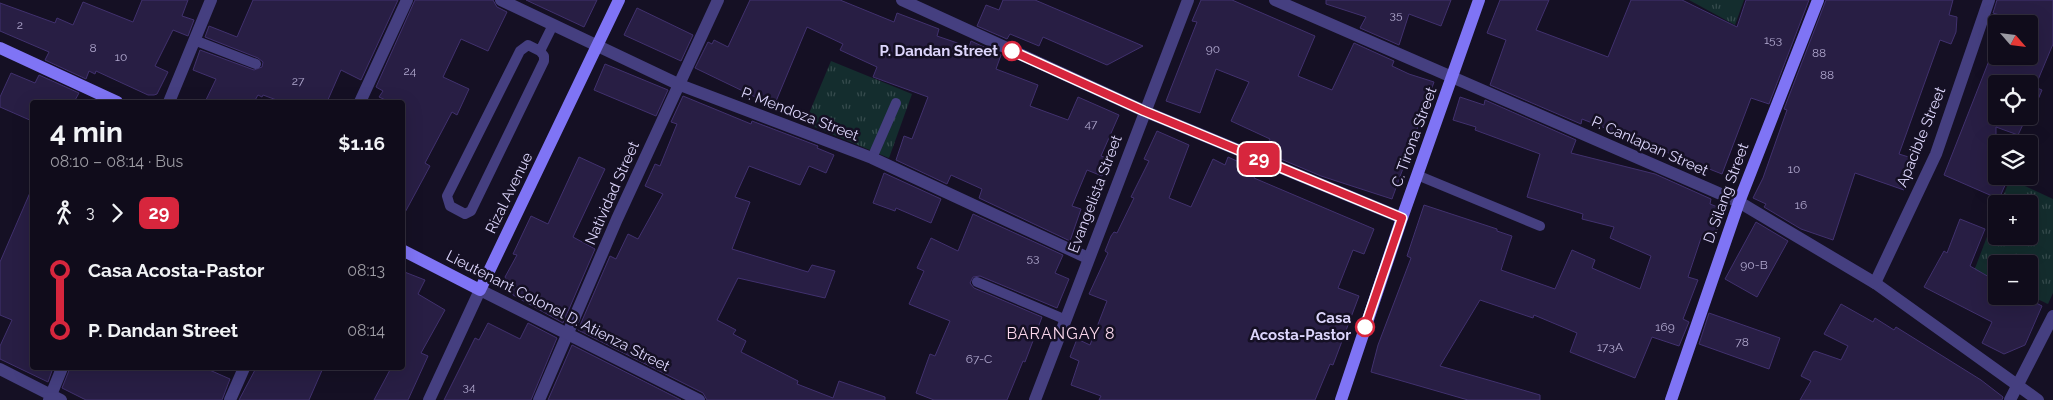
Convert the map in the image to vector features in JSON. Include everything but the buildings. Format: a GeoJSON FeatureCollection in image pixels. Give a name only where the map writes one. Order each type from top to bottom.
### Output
{"type":"FeatureCollection","features":[{"type":"Feature","properties":{"kind":"main road","name":"Rizal Avenue"},"geometry":{"type":"LineString","coordinates":[[480,290],[619,0]]}},
{"type":"Feature","properties":{"kind":"main road","name":"C. Tirona Street"},"geometry":{"type":"LineString","coordinates":[[1341,400],[1402,218],[1480,0]]}},
{"type":"Feature","properties":{"kind":"main road","name":"D. Silang Street"},"geometry":{"type":"LineString","coordinates":[[1672,400],[1739,202],[1818,0]]}},
{"type":"Feature","properties":{"kind":"main road"},"geometry":{"type":"LineString","coordinates":[[0,48],[113,100]]}},
{"type":"Feature","properties":{"kind":"main road","name":"Lieutenant Colonel D. Atienza Street"},"geometry":{"type":"LineString","coordinates":[[405,252],[480,290]]}},
{"type":"Feature","properties":{"kind":"street"},"geometry":{"type":"LineString","coordinates":[[170,100],[211,0]]}},
{"type":"Feature","properties":{"kind":"street"},"geometry":{"type":"LineString","coordinates":[[361,100],[407,0]]}},
{"type":"Feature","properties":{"kind":"street","name":"P. Mendoza Street"},"geometry":{"type":"LineString","coordinates":[[501,0],[680,85],[872,158],[1088,258]]}},
{"type":"Feature","properties":{"kind":"street","name":"Natividad Street"},"geometry":{"type":"LineString","coordinates":[[539,400],[617,219],[718,0]]}},
{"type":"Feature","properties":{"kind":"street"},"geometry":{"type":"LineString","coordinates":[[902,0],[1144,111],[1402,218]]}},
{"type":"Feature","properties":{"kind":"street","name":"Evangelista Street"},"geometry":{"type":"LineString","coordinates":[[1035,400],[1064,319],[1188,0]]}},
{"type":"Feature","properties":{"kind":"street","name":"P. Canlapan Street"},"geometry":{"type":"LineString","coordinates":[[1274,0],[1739,202],[1875,283],[2038,400]]}},
{"type":"Feature","properties":{"kind":"street","name":"Apacible Street"},"geometry":{"type":"LineString","coordinates":[[1875,283],[1936,154],[1989,0]]}},
{"type":"Feature","properties":{"kind":"street","name":"Lieutenant Colonel D. Atienza Street"},"geometry":{"type":"LineString","coordinates":[[480,290],[699,400]]}},
{"type":"Feature","properties":{"kind":"street","name":"Rizal Avenue"},"geometry":{"type":"LineString","coordinates":[[429,400],[480,290]]}},
{"type":"Feature","properties":{"kind":"street"},"geometry":{"type":"LineString","coordinates":[[2010,400],[2019,386],[2053,316]]}},
{"type":"Feature","properties":{"kind":"street"},"geometry":{"type":"LineString","coordinates":[[0,369],[54,398],[61,370]]}},
{"type":"Feature","properties":{"kind":"street"},"geometry":{"type":"LineString","coordinates":[[230,400],[243,370]]}},
{"type":"Feature","properties":{"kind":"lane"},"geometry":{"type":"LineString","coordinates":[[540,51],[553,25]]}},
{"type":"Feature","properties":{"kind":"lane"},"geometry":{"type":"LineString","coordinates":[[194,40],[256,64]]}},
{"type":"Feature","properties":{"kind":"lane"},"geometry":{"type":"LineString","coordinates":[[528,45],[540,51],[544,56],[544,61],[471,211],[465,214],[450,206],[448,196],[520,51],[528,45]]}},
{"type":"Feature","properties":{"kind":"lane"},"geometry":{"type":"LineString","coordinates":[[872,158],[896,103]]}},
{"type":"Feature","properties":{"kind":"lane"},"geometry":{"type":"LineString","coordinates":[[1417,175],[1540,226]]}},
{"type":"Feature","properties":{"kind":"lane"},"geometry":{"type":"LineString","coordinates":[[977,282],[1064,319]]}},
{"type":"Feature","properties":{"kind":"green space"},"geometry":{"type":"Polygon","coordinates":[[[1689,0],[1744,0],[1735,25],[1689,0]]]}},
{"type":"Feature","properties":{"kind":"green space"},"geometry":{"type":"Polygon","coordinates":[[[831,61],[912,94],[889,158],[805,123],[831,61]]]}},
{"type":"Feature","properties":{"kind":"green space"},"geometry":{"type":"Polygon","coordinates":[[[2008,185],[2023,185],[2053,199],[2053,293],[2048,304],[2038,299],[2038,255],[1988,255],[1988,277],[1974,271],[1988,234],[1988,245],[2038,245],[2038,195],[2004,195],[2008,185]]]}},
{"type":"Feature","properties":{"kind":"bus line","name":"29"},"geometry":{"type":"LineString","coordinates":[[1012,51],[1144,111],[1402,218],[1365,327]]}},
{"type":"Feature","properties":{"kind":"place","name":"P. Dandan Street"},"geometry":{"type":"Point","coordinates":[1012,51]}},
{"type":"Feature","properties":{"kind":"place","name":"Casa Acosta-Pastor"},"geometry":{"type":"Point","coordinates":[1365,327]}},
{"type":"Feature","properties":{"kind":"district","name":"BARANGAY 8"},"geometry":{"type":"Point","coordinates":[1061,333]}}]}
